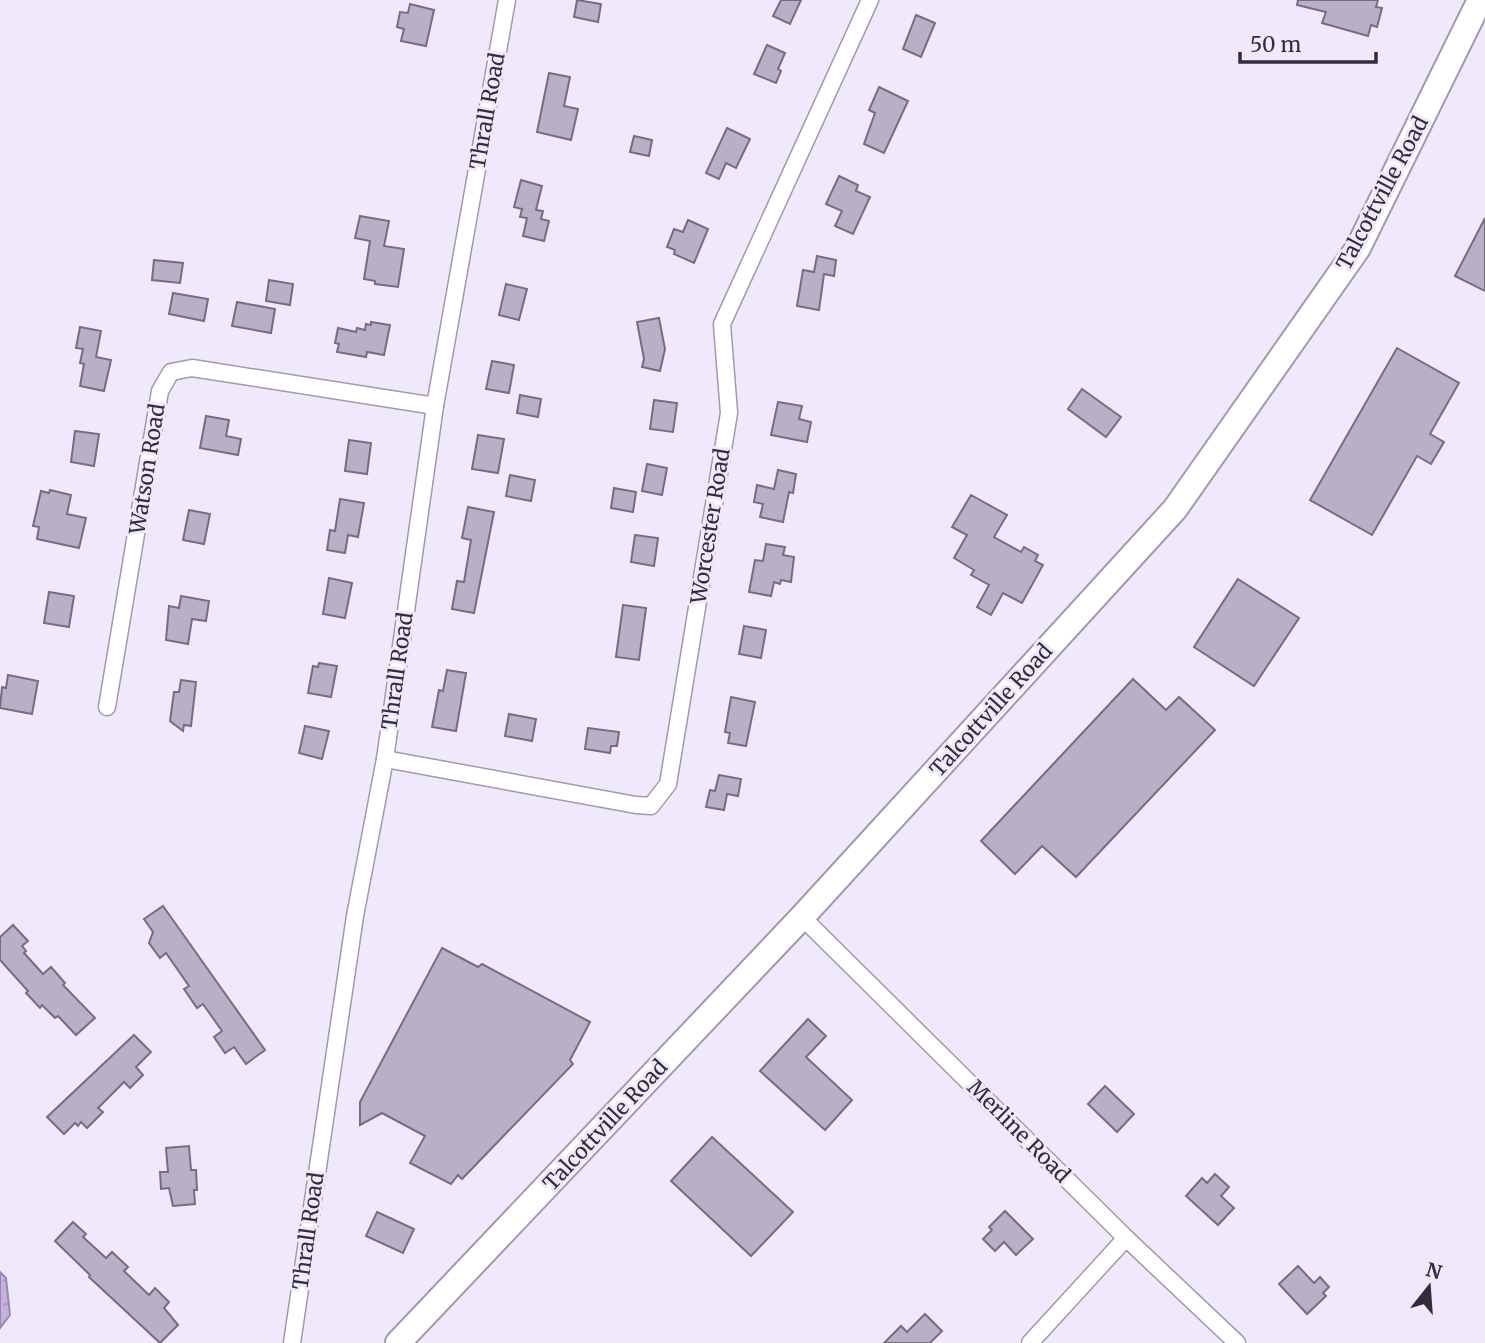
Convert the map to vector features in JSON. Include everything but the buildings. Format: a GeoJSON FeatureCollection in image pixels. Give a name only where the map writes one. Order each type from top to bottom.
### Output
{"type":"FeatureCollection","features":[{"type":"Feature","properties":{"kind":"main road","name":"Talcottville Road"},"geometry":{"type":"LineString","coordinates":[[398,1343],[802,918],[1175,509],[1358,248],[1480,0]]}},
{"type":"Feature","properties":{"kind":"street","name":"Thrall Road"},"geometry":{"type":"LineString","coordinates":[[292,1343],[355,916],[385,759],[435,405],[507,0]]}},
{"type":"Feature","properties":{"kind":"street","name":"Worcester Road"},"geometry":{"type":"LineString","coordinates":[[385,759],[636,805],[651,806],[668,785],[729,413],[722,324],[870,0]]}},
{"type":"Feature","properties":{"kind":"street","name":"Watson Road"},"geometry":{"type":"LineString","coordinates":[[107,707],[160,391],[171,372],[192,368],[435,405]]}},
{"type":"Feature","properties":{"kind":"street","name":"Merline Road"},"geometry":{"type":"LineString","coordinates":[[802,918],[1126,1238],[1237,1343]]}},
{"type":"Feature","properties":{"kind":"street"},"geometry":{"type":"LineString","coordinates":[[1030,1343],[1126,1238]]}},
{"type":"Feature","properties":{"kind":"water"},"geometry":{"type":"Polygon","coordinates":[[[0,1272],[6,1278],[10,1315],[0,1328],[0,1272]]]}}]}
